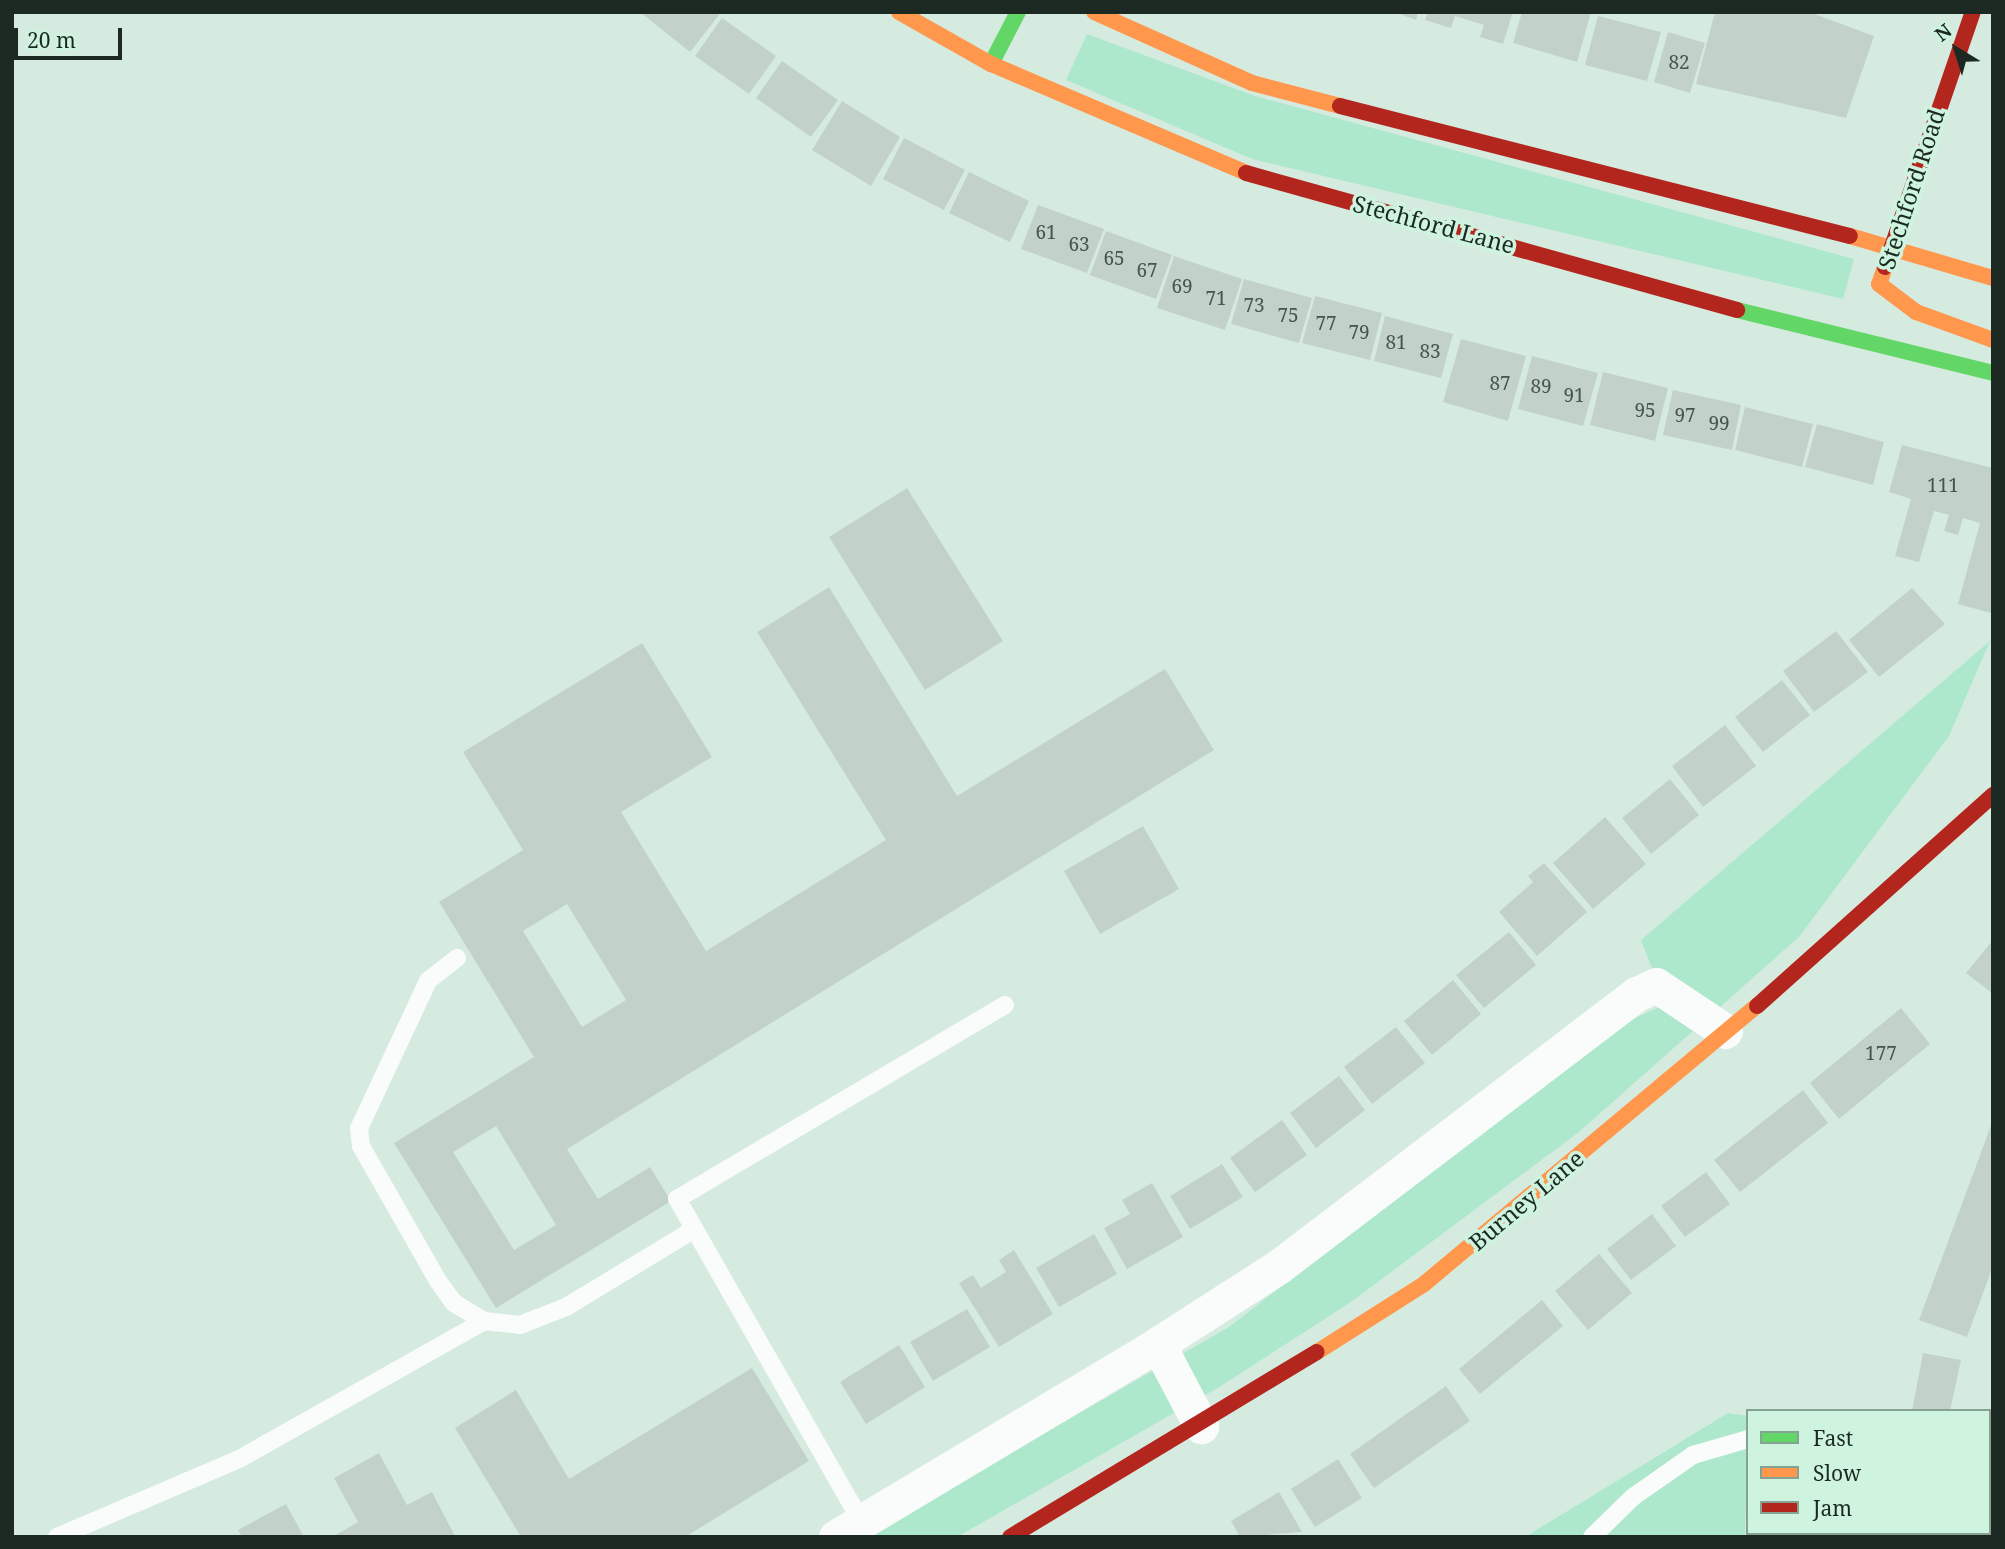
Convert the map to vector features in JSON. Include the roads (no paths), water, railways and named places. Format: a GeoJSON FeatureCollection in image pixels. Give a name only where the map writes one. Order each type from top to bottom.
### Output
{"type":"FeatureCollection","features":[{"type":"Feature","properties":{"kind":"main road","name":"Stechford Lane"},"geometry":{"type":"LineString","coordinates":[[899,12],[991,64],[1243,172],[1794,327],[1993,373]]}},
{"type":"Feature","properties":{"kind":"main road"},"geometry":{"type":"LineString","coordinates":[[991,64],[1018,12]]}},
{"type":"Feature","properties":{"kind":"main road"},"geometry":{"type":"LineString","coordinates":[[1094,12],[1252,83],[1821,231],[1894,244],[1993,278]]}},
{"type":"Feature","properties":{"kind":"main road","name":"Stechford Road"},"geometry":{"type":"LineString","coordinates":[[1973,12],[1879,284],[1916,312],[1993,340]]}},
{"type":"Feature","properties":{"kind":"main road","name":"Burney Lane"},"geometry":{"type":"LineString","coordinates":[[1010,1537],[1201,1426],[1424,1283],[1828,947],[1993,795]]}},
{"type":"Feature","properties":{"kind":"street"},"geometry":{"type":"LineString","coordinates":[[848,1529],[1158,1344],[1278,1267],[1637,994],[1656,985],[1725,1031]]}},
{"type":"Feature","properties":{"kind":"street"},"geometry":{"type":"LineString","coordinates":[[1158,1344],[1201,1426]]}},
{"type":"Feature","properties":{"kind":"lane"},"geometry":{"type":"LineString","coordinates":[[457,958],[428,981],[359,1128],[361,1146],[438,1281],[454,1303],[484,1321],[520,1325],[566,1307],[692,1230]]}},
{"type":"Feature","properties":{"kind":"lane"},"geometry":{"type":"LineString","coordinates":[[848,1529],[677,1199],[1005,1005]]}},
{"type":"Feature","properties":{"kind":"lane"},"geometry":{"type":"LineString","coordinates":[[57,1537],[241,1458],[484,1321]]}},
{"type":"Feature","properties":{"kind":"lane"},"geometry":{"type":"LineString","coordinates":[[1592,1537],[1633,1497],[1693,1455],[1746,1441]]}}]}
